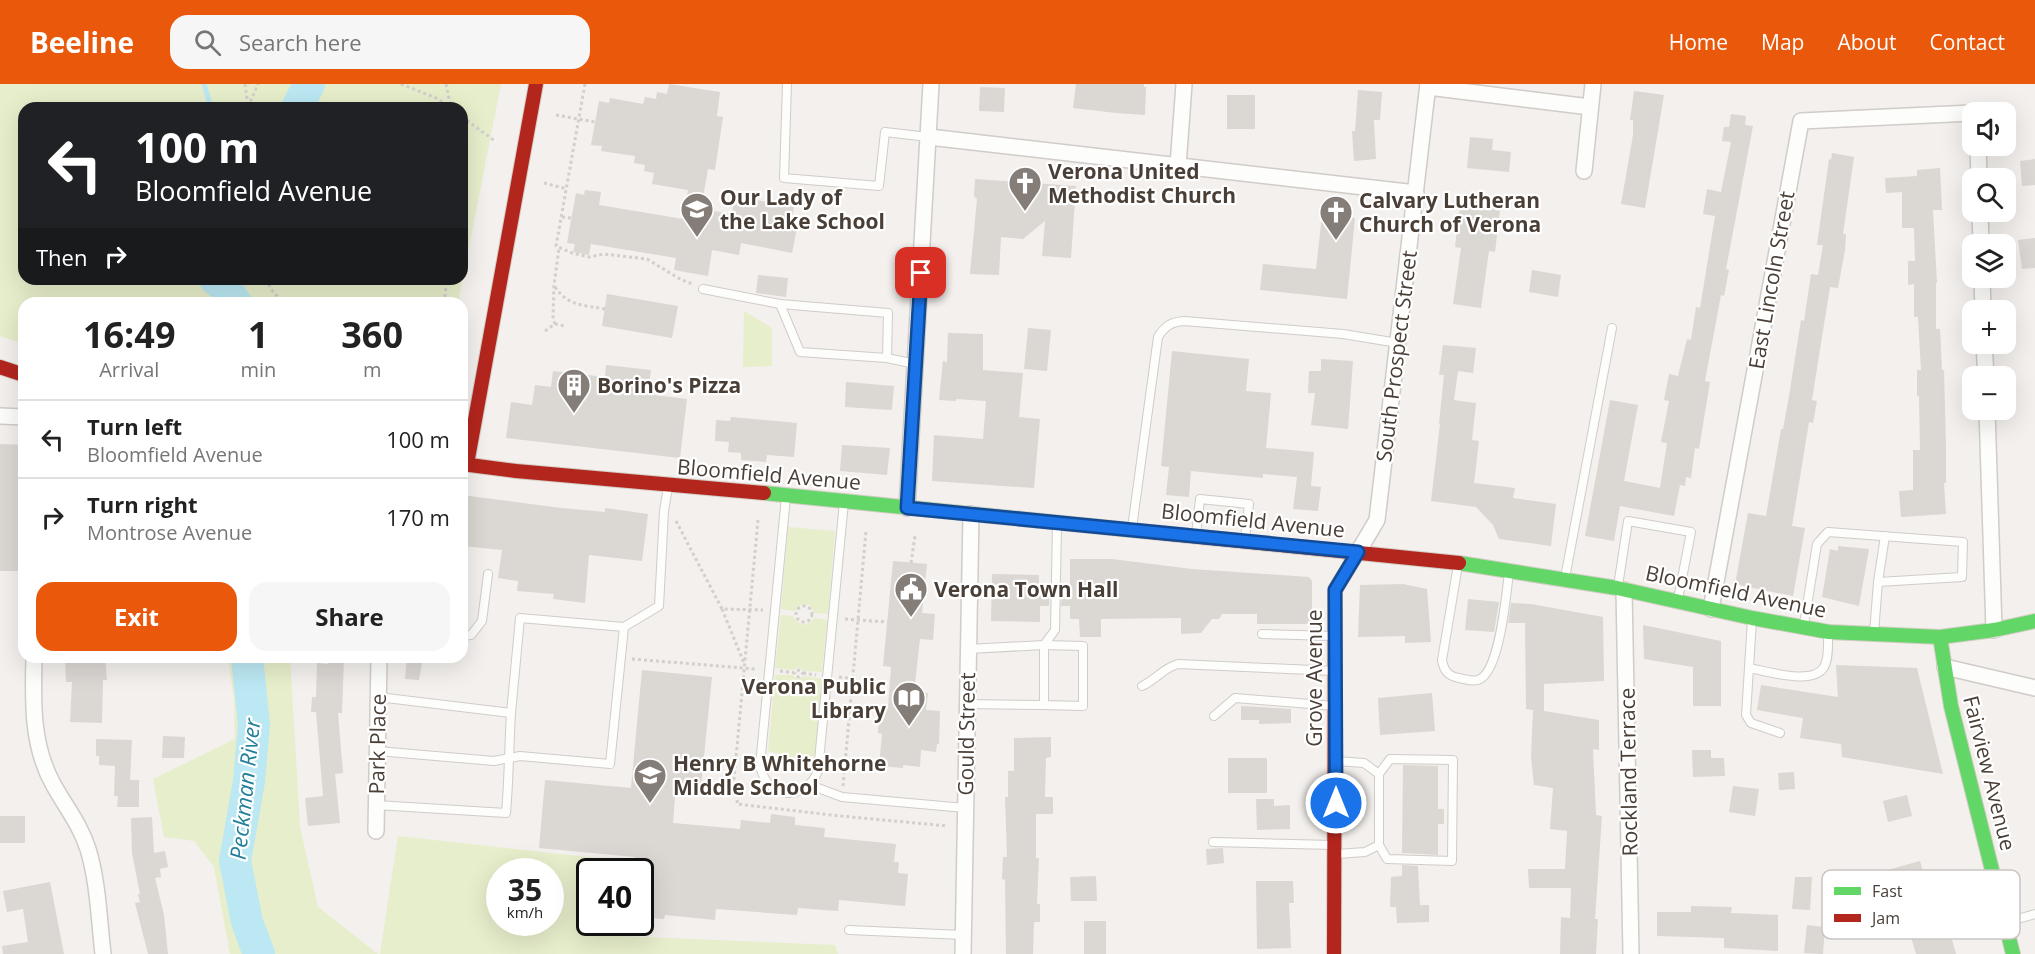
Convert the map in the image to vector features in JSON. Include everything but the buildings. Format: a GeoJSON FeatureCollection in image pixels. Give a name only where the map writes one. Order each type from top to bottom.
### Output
{"type":"FeatureCollection","features":[{"type":"Feature","properties":{"kind":"main road"},"geometry":{"type":"LineString","coordinates":[[468,448],[536,84]]}},
{"type":"Feature","properties":{"kind":"main road"},"geometry":{"type":"LineString","coordinates":[[0,367],[18,373]]}},
{"type":"Feature","properties":{"kind":"main road","name":"Bloomfield Avenue"},"geometry":{"type":"LineString","coordinates":[[468,464],[1459,563],[1621,589],[1803,629],[1829,632],[1940,637],[1994,630],[2035,621]]}},
{"type":"Feature","properties":{"kind":"main road","name":"Grove Avenue"},"geometry":{"type":"LineString","coordinates":[[1335,954],[1335,590],[1358,552]]}},
{"type":"Feature","properties":{"kind":"main road","name":"Fairview Avenue"},"geometry":{"type":"LineString","coordinates":[[1940,637],[1951,706],[1993,870]]}},
{"type":"Feature","properties":{"kind":"main road","name":"Fairview Avenue"},"geometry":{"type":"LineString","coordinates":[[2010,939],[2013,954]]}},
{"type":"Feature","properties":{"kind":"street"},"geometry":{"type":"LineString","coordinates":[[907,508],[931,84]]}},
{"type":"Feature","properties":{"kind":"street"},"geometry":{"type":"LineString","coordinates":[[1178,166],[1184,84]]}},
{"type":"Feature","properties":{"kind":"street"},"geometry":{"type":"LineString","coordinates":[[1584,171],[1593,84]]}},
{"type":"Feature","properties":{"kind":"street"},"geometry":{"type":"LineString","coordinates":[[1428,85],[1590,108]]}},
{"type":"Feature","properties":{"kind":"street","name":"South Prospect Street"},"geometry":{"type":"LineString","coordinates":[[1358,552],[1377,520],[1428,85]]}},
{"type":"Feature","properties":{"kind":"street","name":"East Lincoln Street"},"geometry":{"type":"LineString","coordinates":[[1711,609],[1801,121],[1962,113]]}},
{"type":"Feature","properties":{"kind":"street"},"geometry":{"type":"LineString","coordinates":[[929,137],[1416,194]]}},
{"type":"Feature","properties":{"kind":"street"},"geometry":{"type":"LineString","coordinates":[[0,416],[18,417]]}},
{"type":"Feature","properties":{"kind":"street"},"geometry":{"type":"LineString","coordinates":[[1987,420],[1994,630]]}},
{"type":"Feature","properties":{"kind":"street","name":"Gould Street"},"geometry":{"type":"LineString","coordinates":[[963,954],[971,514]]}},
{"type":"Feature","properties":{"kind":"street","name":"Rockland Terrace"},"geometry":{"type":"LineString","coordinates":[[1621,589],[1631,954]]}},
{"type":"Feature","properties":{"kind":"street"},"geometry":{"type":"LineString","coordinates":[[34,663],[33,706],[40,752],[52,783],[77,823],[88,850],[103,954]]}},
{"type":"Feature","properties":{"kind":"street","name":"Park Place"},"geometry":{"type":"LineString","coordinates":[[376,831],[379,663]]}},
{"type":"Feature","properties":{"kind":"street"},"geometry":{"type":"LineString","coordinates":[[1945,667],[2035,688]]}},
{"type":"Feature","properties":{"kind":"lane"},"geometry":{"type":"LineString","coordinates":[[787,84],[784,178],[879,186],[885,132],[929,137]]}},
{"type":"Feature","properties":{"kind":"lane"},"geometry":{"type":"LineString","coordinates":[[703,289],[780,304],[888,313],[887,358]]}},
{"type":"Feature","properties":{"kind":"lane"},"geometry":{"type":"LineString","coordinates":[[780,304],[800,352],[887,358],[915,364]]}},
{"type":"Feature","properties":{"kind":"lane"},"geometry":{"type":"LineString","coordinates":[[1132,530],[1158,337],[1172,322],[1184,321],[1344,334],[1398,343]]}},
{"type":"Feature","properties":{"kind":"lane"},"geometry":{"type":"LineString","coordinates":[[1565,579],[1612,328]]}},
{"type":"Feature","properties":{"kind":"lane"},"geometry":{"type":"LineString","coordinates":[[376,805],[506,813],[511,713],[520,618],[624,627],[658,606],[664,511],[669,486]]}},
{"type":"Feature","properties":{"kind":"lane"},"geometry":{"type":"LineString","coordinates":[[786,495],[760,765],[764,779],[774,789],[781,792],[796,792],[810,785],[815,779],[820,764],[844,501]]}},
{"type":"Feature","properties":{"kind":"lane"},"geometry":{"type":"LineString","coordinates":[[1196,536],[1200,499],[1220,501],[1249,504],[1245,541]]}},
{"type":"Feature","properties":{"kind":"lane"},"geometry":{"type":"LineString","coordinates":[[1621,589],[1628,521],[1691,532],[1678,601]]}},
{"type":"Feature","properties":{"kind":"lane"},"geometry":{"type":"LineString","coordinates":[[1044,705],[1044,645],[1055,630],[1057,523]]}},
{"type":"Feature","properties":{"kind":"lane"},"geometry":{"type":"LineString","coordinates":[[1803,629],[1817,544],[1828,532],[1963,542],[1962,577],[1878,582]]}},
{"type":"Feature","properties":{"kind":"lane"},"geometry":{"type":"LineString","coordinates":[[1874,635],[1878,582],[1885,536]]}},
{"type":"Feature","properties":{"kind":"lane"},"geometry":{"type":"LineString","coordinates":[[1459,563],[1442,660],[1444,669],[1451,677],[1469,680],[1479,680],[1487,673],[1491,663],[1499,639],[1509,570]]}},
{"type":"Feature","properties":{"kind":"lane"},"geometry":{"type":"LineString","coordinates":[[468,635],[471,635],[482,621],[488,574]]}},
{"type":"Feature","properties":{"kind":"lane"},"geometry":{"type":"LineString","coordinates":[[1752,618],[1746,715],[1752,723],[1780,733]]}},
{"type":"Feature","properties":{"kind":"lane"},"geometry":{"type":"LineString","coordinates":[[377,751],[494,761],[520,756],[610,764],[624,627]]}},
{"type":"Feature","properties":{"kind":"lane"},"geometry":{"type":"LineString","coordinates":[[1749,668],[1804,677],[1817,675],[1826,666],[1829,632]]}},
{"type":"Feature","properties":{"kind":"lane"},"geometry":{"type":"LineString","coordinates":[[1262,634],[1335,636]]}},
{"type":"Feature","properties":{"kind":"lane"},"geometry":{"type":"LineString","coordinates":[[967,704],[1083,706],[1083,646],[1044,645],[968,649]]}},
{"type":"Feature","properties":{"kind":"lane"},"geometry":{"type":"LineString","coordinates":[[1142,686],[1159,676],[1166,667],[1178,664],[1335,671]]}},
{"type":"Feature","properties":{"kind":"lane"},"geometry":{"type":"LineString","coordinates":[[378,697],[511,713]]}},
{"type":"Feature","properties":{"kind":"lane"},"geometry":{"type":"LineString","coordinates":[[1214,716],[1235,698],[1335,706]]}},
{"type":"Feature","properties":{"kind":"lane"},"geometry":{"type":"LineString","coordinates":[[1390,759],[1453,760],[1452,861],[1387,860],[1379,845],[1379,774],[1390,759]]}},
{"type":"Feature","properties":{"kind":"lane"},"geometry":{"type":"LineString","coordinates":[[1335,761],[1364,763],[1379,774]]}},
{"type":"Feature","properties":{"kind":"lane"},"geometry":{"type":"LineString","coordinates":[[810,785],[842,796],[965,808]]}},
{"type":"Feature","properties":{"kind":"lane"},"geometry":{"type":"LineString","coordinates":[[1213,842],[1365,852],[1379,845]]}},
{"type":"Feature","properties":{"kind":"lane"},"geometry":{"type":"LineString","coordinates":[[2020,918],[2035,914]]}},
{"type":"Feature","properties":{"kind":"lane"},"geometry":{"type":"LineString","coordinates":[[849,930],[963,935]]}},
{"type":"Feature","properties":{"kind":"path"},"geometry":{"type":"LineString","coordinates":[[245,84],[247,102]]}},
{"type":"Feature","properties":{"kind":"path"},"geometry":{"type":"LineString","coordinates":[[250,102],[258,84]]}},
{"type":"Feature","properties":{"kind":"path"},"geometry":{"type":"LineString","coordinates":[[401,84],[442,102]]}},
{"type":"Feature","properties":{"kind":"path"},"geometry":{"type":"LineString","coordinates":[[446,84],[450,102]]}},
{"type":"Feature","properties":{"kind":"path"},"geometry":{"type":"LineString","coordinates":[[555,324],[553,319],[554,285],[559,248],[556,246],[585,84]]}},
{"type":"Feature","properties":{"kind":"path"},"geometry":{"type":"LineString","coordinates":[[556,115],[595,122]]}},
{"type":"Feature","properties":{"kind":"path"},"geometry":{"type":"LineString","coordinates":[[468,121],[495,141]]}},
{"type":"Feature","properties":{"kind":"path"},"geometry":{"type":"LineString","coordinates":[[544,183],[567,189]]}},
{"type":"Feature","properties":{"kind":"path"},"geometry":{"type":"LineString","coordinates":[[562,217],[572,218]]}},
{"type":"Feature","properties":{"kind":"path"},"geometry":{"type":"LineString","coordinates":[[559,248],[589,257],[604,254],[647,259],[680,279],[703,289]]}},
{"type":"Feature","properties":{"kind":"path"},"geometry":{"type":"LineString","coordinates":[[268,285],[277,297]]}},
{"type":"Feature","properties":{"kind":"path"},"geometry":{"type":"LineString","coordinates":[[554,285],[563,298],[570,302],[605,309]]}},
{"type":"Feature","properties":{"kind":"path"},"geometry":{"type":"LineString","coordinates":[[545,331],[555,324],[565,326]]}},
{"type":"Feature","properties":{"kind":"path"},"geometry":{"type":"LineString","coordinates":[[672,512],[722,609],[744,666]]}},
{"type":"Feature","properties":{"kind":"path"},"geometry":{"type":"LineString","coordinates":[[758,520],[734,779],[738,789],[737,804],[948,826]]}},
{"type":"Feature","properties":{"kind":"path"},"geometry":{"type":"LineString","coordinates":[[840,816],[867,531]]}},
{"type":"Feature","properties":{"kind":"path"},"geometry":{"type":"LineString","coordinates":[[911,563],[915,536]]}},
{"type":"Feature","properties":{"kind":"path"},"geometry":{"type":"LineString","coordinates":[[801,606],[805,606],[809,608],[812,615],[811,620],[803,623],[799,621],[796,613],[801,606]]}},
{"type":"Feature","properties":{"kind":"path"},"geometry":{"type":"LineString","coordinates":[[722,609],[765,610]]}},
{"type":"Feature","properties":{"kind":"path"},"geometry":{"type":"LineString","coordinates":[[843,619],[887,622]]}},
{"type":"Feature","properties":{"kind":"path"},"geometry":{"type":"LineString","coordinates":[[621,658],[759,669]]}},
{"type":"Feature","properties":{"kind":"path"},"geometry":{"type":"LineString","coordinates":[[775,671],[795,673],[799,669],[803,673],[822,675]]}},
{"type":"Feature","properties":{"kind":"path"},"geometry":{"type":"LineString","coordinates":[[838,677],[853,679]]}},
{"type":"Feature","properties":{"kind":"green space"},"geometry":{"type":"Polygon","coordinates":[[[0,84],[501,84],[468,252],[468,102],[18,102],[18,285],[462,285],[459,297],[18,297],[18,342],[0,336],[0,84]]]}},
{"type":"Feature","properties":{"kind":"green space"},"geometry":{"type":"Polygon","coordinates":[[[744,311],[772,328],[772,366],[743,367],[744,311]]]}},
{"type":"Feature","properties":{"kind":"green space"},"geometry":{"type":"Polygon","coordinates":[[[788,527],[835,531],[828,614],[814,613],[807,604],[799,606],[795,611],[781,609],[788,527]]]}},
{"type":"Feature","properties":{"kind":"green space"},"geometry":{"type":"Polygon","coordinates":[[[781,615],[793,616],[803,625],[814,618],[827,620],[822,672],[804,671],[799,667],[793,670],[775,668],[781,615]]]}},
{"type":"Feature","properties":{"kind":"green space"},"geometry":{"type":"Polygon","coordinates":[[[229,663],[290,663],[300,827],[318,907],[378,954],[230,954],[214,867],[194,841],[164,837],[153,779],[235,739],[234,699],[229,663]]]}},
{"type":"Feature","properties":{"kind":"green space"},"geometry":{"type":"Polygon","coordinates":[[[775,675],[793,675],[798,680],[804,676],[822,679],[815,756],[791,757],[768,751],[775,675]]]}},
{"type":"Feature","properties":{"kind":"green space"},"geometry":{"type":"Polygon","coordinates":[[[398,836],[597,858],[576,858],[576,936],[835,945],[838,954],[380,954],[398,836]]]}},
{"type":"Feature","properties":{"kind":"waterway"},"geometry":{"type":"LineString","coordinates":[[204,84],[209,102]]}},
{"type":"Feature","properties":{"kind":"waterway","name":"Peckman River"},"geometry":{"type":"LineString","coordinates":[[300,102],[309,84]]}},
{"type":"Feature","properties":{"kind":"waterway","name":"Peckman River"},"geometry":{"type":"LineString","coordinates":[[223,285],[232,297]]}},
{"type":"Feature","properties":{"kind":"waterway","name":"Peckman River"},"geometry":{"type":"LineString","coordinates":[[248,663],[254,725],[249,781],[235,861],[247,922],[259,954]]}},
{"type":"Feature","properties":{"kind":"traffic: fast"},"geometry":{"type":"LineString","coordinates":[[764,493],[1151,532]]}},
{"type":"Feature","properties":{"kind":"traffic: fast"},"geometry":{"type":"LineString","coordinates":[[1459,563],[1617,588],[1752,618],[1829,632],[1940,637],[1994,630],[2035,621]]}},
{"type":"Feature","properties":{"kind":"traffic: fast"},"geometry":{"type":"LineString","coordinates":[[1940,637],[1951,706],[1992,870]]}},
{"type":"Feature","properties":{"kind":"traffic: fast"},"geometry":{"type":"LineString","coordinates":[[2009,939],[2013,954]]}},
{"type":"Feature","properties":{"kind":"traffic: jam"},"geometry":{"type":"LineString","coordinates":[[468,458],[536,84]]}},
{"type":"Feature","properties":{"kind":"traffic: jam"},"geometry":{"type":"LineString","coordinates":[[0,367],[18,373]]}},
{"type":"Feature","properties":{"kind":"traffic: jam"},"geometry":{"type":"LineString","coordinates":[[468,465],[764,493]]}},
{"type":"Feature","properties":{"kind":"traffic: jam"},"geometry":{"type":"LineString","coordinates":[[1151,532],[1459,563]]}},
{"type":"Feature","properties":{"kind":"traffic: jam"},"geometry":{"type":"LineString","coordinates":[[1334,954],[1335,590],[1358,552]]}},
{"type":"Feature","properties":{"kind":"place","name":"Verona United Methodist Church"},"geometry":{"type":"Point","coordinates":[1025,212]}},
{"type":"Feature","properties":{"kind":"place","name":"Our Lady of the Lake School"},"geometry":{"type":"Point","coordinates":[697,238]}},
{"type":"Feature","properties":{"kind":"place","name":"Calvary Lutheran Church of Verona"},"geometry":{"type":"Point","coordinates":[1336,241]}},
{"type":"Feature","properties":{"kind":"place","name":"Borino's Pizza"},"geometry":{"type":"Point","coordinates":[574,414]}},
{"type":"Feature","properties":{"kind":"place","name":"Verona Town Hall"},"geometry":{"type":"Point","coordinates":[911,618]}},
{"type":"Feature","properties":{"kind":"place","name":"Verona Public Library"},"geometry":{"type":"Point","coordinates":[909,727]}},
{"type":"Feature","properties":{"kind":"place","name":"Henry B Whitehorne Middle School"},"geometry":{"type":"Point","coordinates":[650,804]}},
{"type":"Feature","properties":{"kind":"route"},"geometry":{"type":"LineString","coordinates":[[921,273],[907,508],[1358,552],[1335,590],[1336,803]]}}]}
